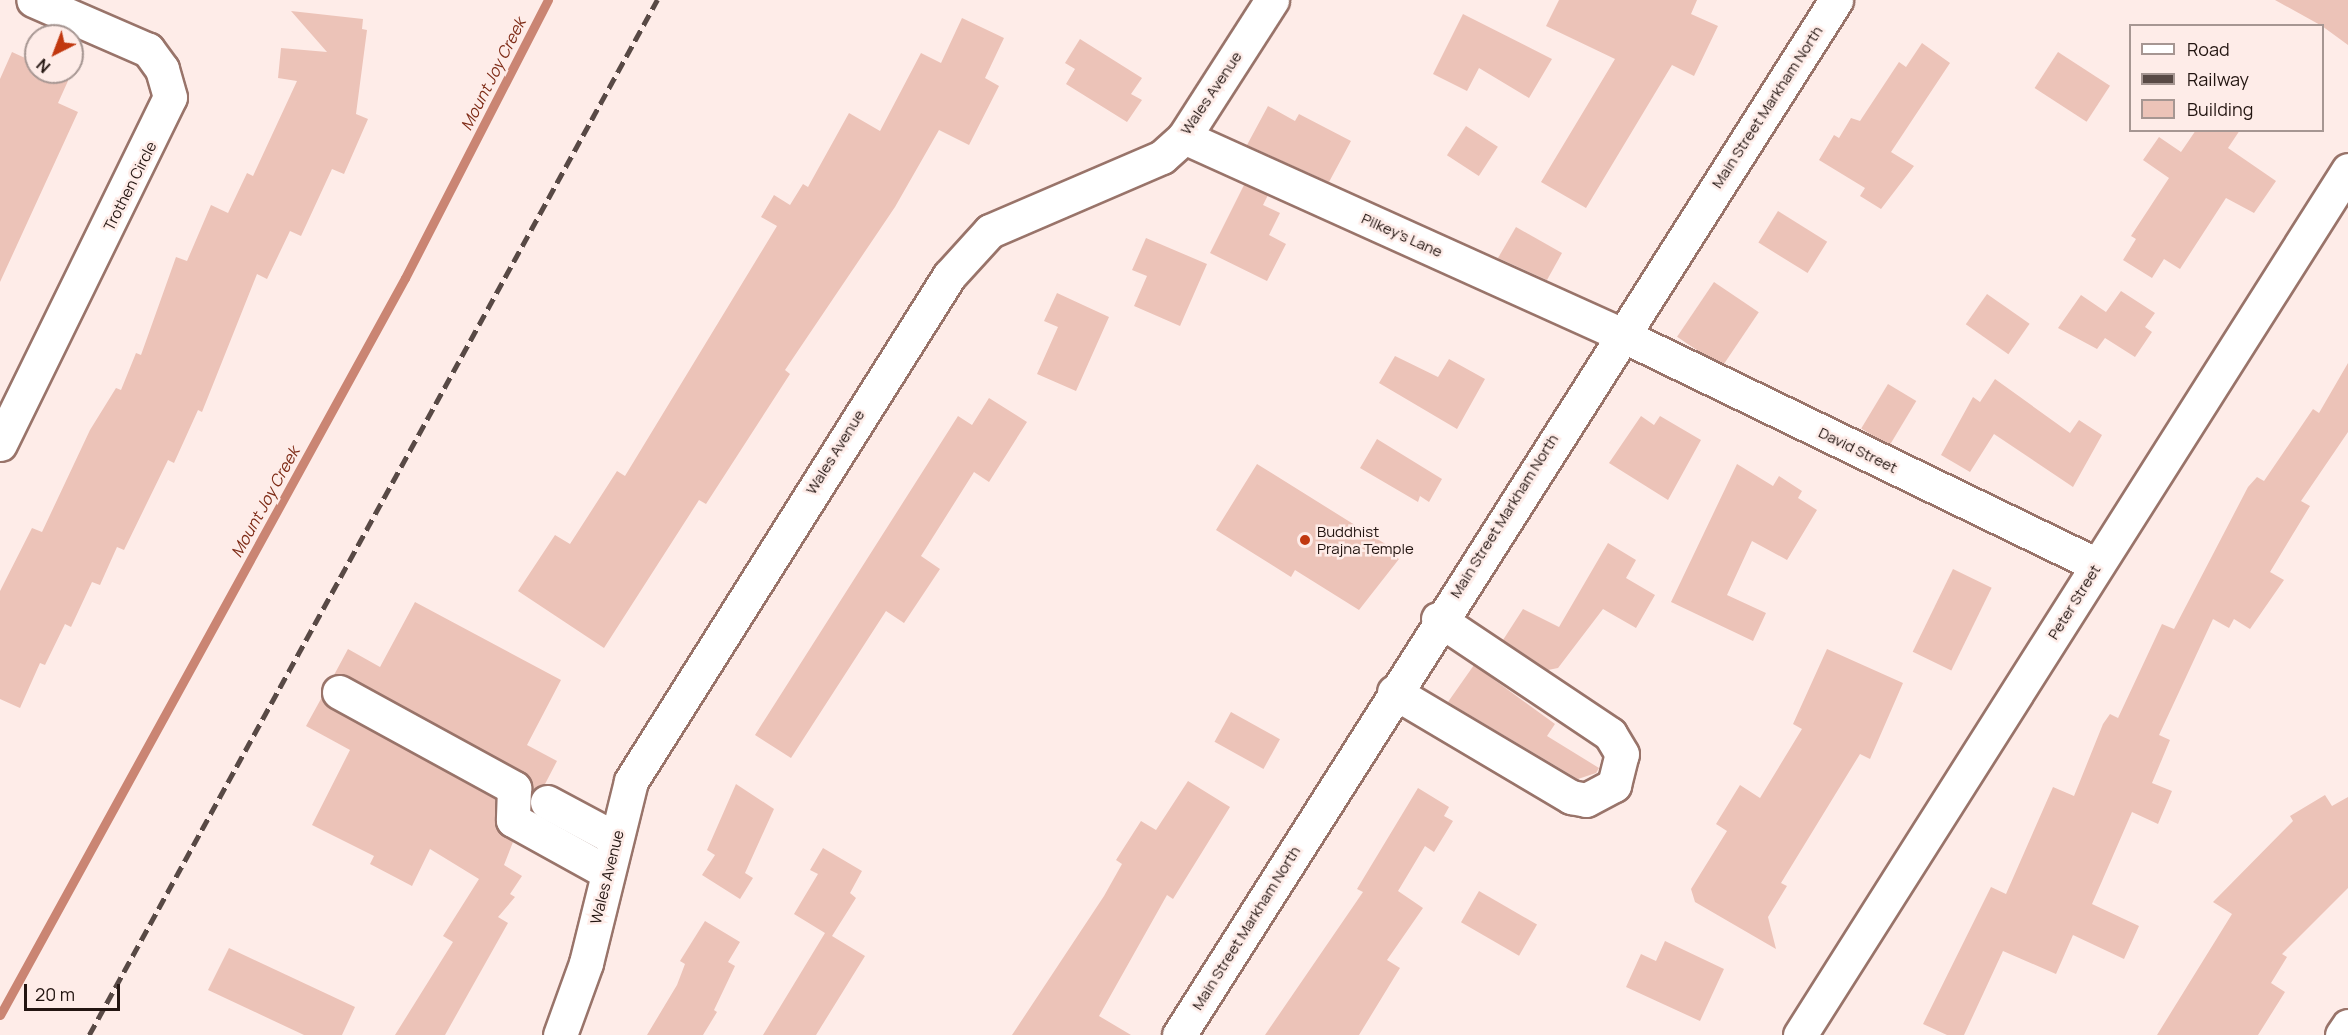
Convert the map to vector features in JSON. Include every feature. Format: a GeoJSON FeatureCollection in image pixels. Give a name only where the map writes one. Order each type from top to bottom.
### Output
{"type":"FeatureCollection","features":[{"type":"Feature","properties":{"kind":"street","name":"Trothen Circle"},"geometry":{"type":"LineString","coordinates":[[2,435],[170,97],[162,69],[148,50],[33,0]]}},
{"type":"Feature","properties":{"kind":"street","name":"Wales Avenue"},"geometry":{"type":"LineString","coordinates":[[560,1035],[586,963],[631,781],[855,419],[965,255],[990,231],[1143,169],[1184,136],[1272,0]]}},
{"type":"Feature","properties":{"kind":"street","name":"Main Street Markham North"},"geometry":{"type":"LineString","coordinates":[[1179,1035],[1438,619],[1836,0]]}},
{"type":"Feature","properties":{"kind":"street","name":"Pilkey's Lane"},"geometry":{"type":"LineString","coordinates":[[1184,136],[1620,334]]}},
{"type":"Feature","properties":{"kind":"street","name":"Peter Street"},"geometry":{"type":"LineString","coordinates":[[1800,1035],[2348,170]]}},
{"type":"Feature","properties":{"kind":"street","name":"David Street"},"geometry":{"type":"LineString","coordinates":[[1620,334],[2097,565]]}},
{"type":"Feature","properties":{"kind":"street"},"geometry":{"type":"LineString","coordinates":[[1394,692],[1571,797],[1586,800],[1614,785],[1622,754],[1610,734],[1438,619]]}},
{"type":"Feature","properties":{"kind":"street"},"geometry":{"type":"LineString","coordinates":[[339,692],[514,788],[513,820],[607,872]]}},
{"type":"Feature","properties":{"kind":"street"},"geometry":{"type":"LineString","coordinates":[[547,802],[616,839]]}},
{"type":"Feature","properties":{"kind":"street"},"geometry":{"type":"LineString","coordinates":[[2342,1035],[2348,1026]]}},
{"type":"Feature","properties":{"kind":"building"},"geometry":{"type":"Polygon","coordinates":[[[1559,0],[1697,0],[1691,14],[1718,26],[1694,76],[1672,65],[1586,208],[1541,182],[1615,59],[1546,26],[1559,0]]]}},
{"type":"Feature","properties":{"kind":"building"},"geometry":{"type":"Polygon","coordinates":[[[2275,0],[2348,0],[2348,45],[2324,27],[2324,24],[2318,24],[2275,0]]]}},
{"type":"Feature","properties":{"kind":"building"},"geometry":{"type":"Polygon","coordinates":[[[291,11],[363,19],[362,29],[367,30],[356,114],[368,119],[344,174],[332,169],[301,236],[290,231],[267,279],[257,274],[202,412],[198,410],[174,463],[168,460],[124,550],[117,547],[100,585],[92,582],[71,627],[65,624],[45,665],[40,663],[20,708],[0,699],[0,591],[32,528],[42,532],[90,430],[116,388],[121,390],[136,353],[141,355],[176,257],[187,261],[211,205],[228,213],[247,173],[253,176],[297,81],[278,78],[281,48],[327,52],[291,11]]]}},
{"type":"Feature","properties":{"kind":"building"},"geometry":{"type":"Polygon","coordinates":[[[1463,14],[1552,59],[1529,98],[1479,68],[1467,91],[1433,74],[1463,14]]]}},
{"type":"Feature","properties":{"kind":"building"},"geometry":{"type":"Polygon","coordinates":[[[962,18],[1004,38],[985,78],[999,86],[969,145],[939,130],[895,207],[785,370],[790,374],[706,504],[699,500],[604,648],[518,591],[555,535],[570,544],[617,471],[625,476],[777,226],[761,217],[774,195],[790,205],[803,184],[808,187],[849,113],[880,131],[921,53],[941,63],[962,18]]]}},
{"type":"Feature","properties":{"kind":"building"},"geometry":{"type":"Polygon","coordinates":[[[1080,39],[1142,78],[1131,94],[1142,100],[1127,122],[1066,84],[1075,69],[1065,63],[1080,39]]]}},
{"type":"Feature","properties":{"kind":"building"},"geometry":{"type":"Polygon","coordinates":[[[1922,43],[1950,63],[1891,152],[1914,166],[1881,209],[1860,196],[1865,188],[1819,160],[1834,135],[1839,138],[1851,118],[1860,121],[1899,62],[1906,67],[1922,43]]]}},
{"type":"Feature","properties":{"kind":"building"},"geometry":{"type":"Polygon","coordinates":[[[12,52],[24,58],[24,84],[67,84],[58,103],[78,112],[0,282],[0,79],[12,52]]]}},
{"type":"Feature","properties":{"kind":"building"},"geometry":{"type":"Polygon","coordinates":[[[2058,52],[2110,86],[2087,122],[2035,88],[2058,52]]]}},
{"type":"Feature","properties":{"kind":"building"},"geometry":{"type":"Polygon","coordinates":[[[1268,106],[1295,121],[1299,114],[1351,141],[1329,182],[1247,145],[1268,106]]]}},
{"type":"Feature","properties":{"kind":"building"},"geometry":{"type":"Polygon","coordinates":[[[1466,126],[1498,147],[1479,176],[1447,155],[1466,126]]]}},
{"type":"Feature","properties":{"kind":"building"},"geometry":{"type":"Polygon","coordinates":[[[2195,132],[2239,132],[2228,148],[2276,181],[2254,213],[2226,198],[2180,269],[2164,259],[2152,278],[2123,260],[2136,239],[2131,236],[2169,178],[2143,160],[2159,137],[2181,152],[2195,132]]]}},
{"type":"Feature","properties":{"kind":"building"},"geometry":{"type":"Polygon","coordinates":[[[1244,185],[1268,195],[1263,205],[1280,213],[1269,235],[1286,244],[1267,281],[1210,253],[1244,185]]]}},
{"type":"Feature","properties":{"kind":"building"},"geometry":{"type":"Polygon","coordinates":[[[1778,211],[1827,242],[1808,273],[1758,242],[1778,211]]]}},
{"type":"Feature","properties":{"kind":"building"},"geometry":{"type":"Polygon","coordinates":[[[1516,227],[1562,253],[1547,280],[1498,258],[1516,227]]]}},
{"type":"Feature","properties":{"kind":"building"},"geometry":{"type":"Polygon","coordinates":[[[1146,238],[1207,264],[1180,326],[1134,306],[1147,276],[1132,270],[1146,238]]]}},
{"type":"Feature","properties":{"kind":"building"},"geometry":{"type":"Polygon","coordinates":[[[1714,282],[1759,312],[1722,367],[1677,337],[1714,282]]]}},
{"type":"Feature","properties":{"kind":"building"},"geometry":{"type":"Polygon","coordinates":[[[2121,291],[2155,313],[2145,327],[2152,332],[2135,357],[2105,338],[2097,349],[2058,328],[2081,295],[2106,312],[2121,291]]]}},
{"type":"Feature","properties":{"kind":"building"},"geometry":{"type":"Polygon","coordinates":[[[1057,293],[1109,317],[1076,391],[1037,374],[1058,327],[1044,321],[1057,293]]]}},
{"type":"Feature","properties":{"kind":"building"},"geometry":{"type":"Polygon","coordinates":[[[1987,294],[2030,324],[2008,354],[1966,324],[1987,294]]]}},
{"type":"Feature","properties":{"kind":"building"},"geometry":{"type":"Polygon","coordinates":[[[1395,356],[1438,377],[1449,359],[1485,379],[1457,429],[1379,383],[1395,356]]]}},
{"type":"Feature","properties":{"kind":"building"},"geometry":{"type":"Polygon","coordinates":[[[2348,363],[2348,432],[2301,501],[2310,506],[2270,572],[2284,580],[2250,629],[2234,619],[2229,628],[2213,619],[2159,735],[2170,740],[2152,783],[2172,791],[2158,824],[2132,812],[2092,904],[2139,926],[2124,959],[2073,935],[2056,974],[2003,951],[1964,1035],[1947,1035],[1923,1024],[1991,887],[2006,894],[2053,787],[2074,796],[2103,724],[2110,714],[2118,718],[2162,624],[2174,629],[2248,487],[2257,477],[2264,481],[2313,409],[2319,413],[2348,363]]]}},
{"type":"Feature","properties":{"kind":"building"},"geometry":{"type":"Polygon","coordinates":[[[1995,379],[2070,433],[2079,420],[2102,435],[2073,487],[1994,434],[1970,472],[1941,455],[1973,397],[1980,402],[1995,379]]]}},
{"type":"Feature","properties":{"kind":"building"},"geometry":{"type":"Polygon","coordinates":[[[1888,384],[1916,401],[1890,446],[1861,429],[1888,384]]]}},
{"type":"Feature","properties":{"kind":"building"},"geometry":{"type":"Polygon","coordinates":[[[989,398],[1027,422],[989,482],[974,472],[921,556],[940,569],[904,623],[886,611],[791,758],[755,735],[958,416],[972,425],[989,398]]]}},
{"type":"Feature","properties":{"kind":"building"},"geometry":{"type":"Polygon","coordinates":[[[1641,416],[1654,425],[1660,416],[1701,440],[1668,500],[1609,463],[1641,416]]]}},
{"type":"Feature","properties":{"kind":"building"},"geometry":{"type":"Polygon","coordinates":[[[1377,439],[1442,479],[1429,502],[1420,496],[1418,502],[1360,468],[1377,439]]]}},
{"type":"Feature","properties":{"kind":"building","name":"Buddhist Prajna Temple"},"geometry":{"type":"Polygon","coordinates":[[[1257,464],[1395,550],[1392,555],[1399,559],[1359,610],[1295,570],[1291,577],[1216,530],[1257,464]]]}},
{"type":"Feature","properties":{"kind":"building"},"geometry":{"type":"Polygon","coordinates":[[[1737,464],[1773,486],[1779,476],[1802,491],[1798,498],[1817,510],[1787,560],[1752,541],[1727,595],[1766,613],[1753,641],[1671,602],[1737,464]]]}},
{"type":"Feature","properties":{"kind":"building"},"geometry":{"type":"Polygon","coordinates":[[[1608,543],[1636,560],[1626,578],[1655,595],[1636,628],[1603,609],[1558,668],[1548,670],[1503,640],[1523,609],[1559,627],[1608,543]]]}},
{"type":"Feature","properties":{"kind":"building"},"geometry":{"type":"Polygon","coordinates":[[[1953,569],[1992,588],[1951,671],[1913,652],[1953,569]]]}},
{"type":"Feature","properties":{"kind":"building"},"geometry":{"type":"Polygon","coordinates":[[[415,602],[561,680],[527,745],[557,761],[545,784],[533,791],[523,772],[348,676],[334,675],[348,649],[380,667],[415,602]]]}},
{"type":"Feature","properties":{"kind":"building"},"geometry":{"type":"Polygon","coordinates":[[[1827,649],[1903,683],[1870,759],[1860,754],[1781,883],[1787,886],[1768,917],[1776,949],[1695,902],[1691,889],[1727,831],[1716,824],[1740,785],[1760,798],[1802,729],[1793,724],[1827,649]]]}},
{"type":"Feature","properties":{"kind":"building"},"geometry":{"type":"Polygon","coordinates":[[[1474,665],[1555,724],[1547,736],[1599,768],[1596,773],[1578,779],[1448,702],[1474,665]]]}},
{"type":"Feature","properties":{"kind":"building"},"geometry":{"type":"Polygon","coordinates":[[[322,697],[330,708],[495,799],[496,829],[513,842],[504,865],[522,876],[510,894],[515,897],[498,917],[508,923],[445,1035],[395,1035],[453,942],[443,936],[479,879],[430,849],[412,886],[370,864],[374,856],[312,825],[350,750],[306,726],[322,697]]]}},
{"type":"Feature","properties":{"kind":"building"},"geometry":{"type":"Polygon","coordinates":[[[1231,712],[1280,739],[1263,769],[1215,742],[1231,712]]]}},
{"type":"Feature","properties":{"kind":"building"},"geometry":{"type":"Polygon","coordinates":[[[1188,781],[1230,807],[1173,899],[1167,895],[1099,1016],[1131,1035],[1012,1035],[1104,896],[1122,864],[1116,860],[1141,821],[1156,830],[1188,781]]]}},
{"type":"Feature","properties":{"kind":"building"},"geometry":{"type":"Polygon","coordinates":[[[736,784],[774,809],[745,873],[753,878],[740,899],[702,875],[715,855],[707,850],[736,784]]]}},
{"type":"Feature","properties":{"kind":"building"},"geometry":{"type":"Polygon","coordinates":[[[1418,788],[1449,807],[1444,816],[1453,821],[1434,852],[1425,846],[1398,891],[1423,908],[1387,960],[1400,968],[1359,1035],[1265,1035],[1363,892],[1357,889],[1418,788]]]}},
{"type":"Feature","properties":{"kind":"building"},"geometry":{"type":"Polygon","coordinates":[[[2325,795],[2332,806],[2348,797],[2348,888],[2282,954],[2287,957],[2271,983],[2285,992],[2258,1035],[2157,1035],[2232,914],[2213,902],[2293,821],[2290,816],[2325,795]]]}},
{"type":"Feature","properties":{"kind":"building"},"geometry":{"type":"Polygon","coordinates":[[[823,848],[862,871],[850,893],[856,898],[832,936],[865,956],[816,1035],[763,1035],[825,933],[794,914],[818,874],[810,870],[823,848]]]}},
{"type":"Feature","properties":{"kind":"building"},"geometry":{"type":"Polygon","coordinates":[[[1479,891],[1537,924],[1519,956],[1461,922],[1479,891]]]}},
{"type":"Feature","properties":{"kind":"building"},"geometry":{"type":"Polygon","coordinates":[[[705,921],[740,942],[728,962],[735,966],[714,1010],[717,1012],[703,1035],[647,1035],[677,985],[685,964],[680,961],[705,921]]]}},
{"type":"Feature","properties":{"kind":"building"},"geometry":{"type":"Polygon","coordinates":[[[1665,941],[1724,969],[1700,1021],[1626,987],[1641,954],[1656,961],[1665,941]]]}},
{"type":"Feature","properties":{"kind":"building"},"geometry":{"type":"Polygon","coordinates":[[[229,948],[355,1007],[342,1035],[304,1035],[208,990],[229,948]]]}},
{"type":"Feature","properties":{"kind":"waterway","name":"Mount Joy Creek"},"geometry":{"type":"LineString","coordinates":[[0,1015],[405,278],[548,0]]}},
{"type":"Feature","properties":{"kind":"railway"},"geometry":{"type":"LineString","coordinates":[[89,1035],[657,0]]}},
{"type":"Feature","properties":{"kind":"place","name":"Buddhist Prajna Temple"},"geometry":{"type":"Point","coordinates":[1305,540]}}]}
